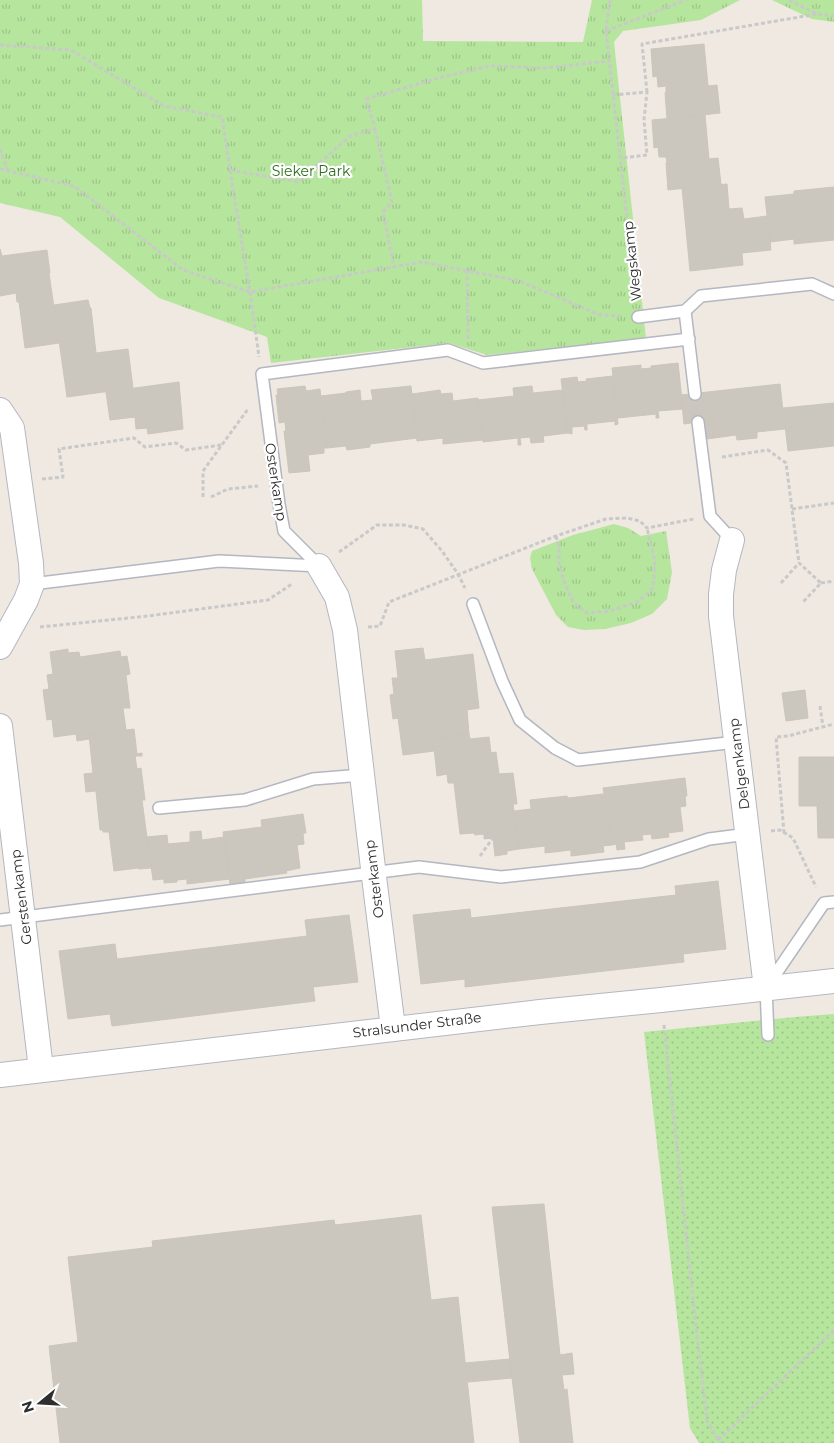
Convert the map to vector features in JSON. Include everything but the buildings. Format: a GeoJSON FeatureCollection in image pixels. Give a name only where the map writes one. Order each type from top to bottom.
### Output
{"type":"FeatureCollection","features":[{"type":"Feature","properties":{"kind":"street"},"geometry":{"type":"LineString","coordinates":[[0,410],[12,428],[32,563],[32,584],[26,600],[5,639]]}},
{"type":"Feature","properties":{"kind":"street","name":"Delgenkamp"},"geometry":{"type":"LineString","coordinates":[[732,540],[724,570],[721,616],[766,988]]}},
{"type":"Feature","properties":{"kind":"street","name":"Osterkamp"},"geometry":{"type":"LineString","coordinates":[[319,566],[338,597],[345,630],[393,1028]]}},
{"type":"Feature","properties":{"kind":"street","name":"Gerstenkamp"},"geometry":{"type":"LineString","coordinates":[[0,726],[41,1069]]}},
{"type":"Feature","properties":{"kind":"street","name":"Stralsunder Straße"},"geometry":{"type":"LineString","coordinates":[[0,1075],[393,1028],[834,981]]}},
{"type":"Feature","properties":{"kind":"lane"},"geometry":{"type":"LineString","coordinates":[[695,394],[685,312],[700,296],[812,284],[834,294]]}},
{"type":"Feature","properties":{"kind":"lane","name":"Wegskamp"},"geometry":{"type":"LineString","coordinates":[[638,317],[685,312]]}},
{"type":"Feature","properties":{"kind":"lane"},"geometry":{"type":"LineString","coordinates":[[262,374],[448,350],[483,363],[689,339]]}},
{"type":"Feature","properties":{"kind":"lane","name":"Osterkamp"},"geometry":{"type":"LineString","coordinates":[[262,374],[276,485],[284,531],[319,566]]}},
{"type":"Feature","properties":{"kind":"lane"},"geometry":{"type":"LineString","coordinates":[[698,422],[710,516],[732,540]]}},
{"type":"Feature","properties":{"kind":"lane"},"geometry":{"type":"LineString","coordinates":[[32,584],[219,561],[319,566]]}},
{"type":"Feature","properties":{"kind":"lane"},"geometry":{"type":"LineString","coordinates":[[473,604],[502,681],[520,720],[555,748],[578,760],[736,742]]}},
{"type":"Feature","properties":{"kind":"lane"},"geometry":{"type":"LineString","coordinates":[[159,808],[245,800],[313,779],[362,775]]}},
{"type":"Feature","properties":{"kind":"lane"},"geometry":{"type":"LineString","coordinates":[[0,920],[419,867],[501,877],[640,862],[709,839],[748,834]]}},
{"type":"Feature","properties":{"kind":"lane"},"geometry":{"type":"LineString","coordinates":[[768,1035],[766,988],[829,903]]}},
{"type":"Feature","properties":{"kind":"path","name":"Wegskamp"},"geometry":{"type":"LineString","coordinates":[[610,0],[606,31],[638,317]]}},
{"type":"Feature","properties":{"kind":"path"},"geometry":{"type":"LineString","coordinates":[[606,31],[686,0]]}},
{"type":"Feature","properties":{"kind":"path"},"geometry":{"type":"LineString","coordinates":[[789,0],[817,14]]}},
{"type":"Feature","properties":{"kind":"path"},"geometry":{"type":"LineString","coordinates":[[620,158],[647,155],[644,120],[647,92],[642,44],[817,14],[834,16]]}},
{"type":"Feature","properties":{"kind":"path"},"geometry":{"type":"LineString","coordinates":[[0,45],[71,50],[164,106],[222,118],[262,374]]}},
{"type":"Feature","properties":{"kind":"path"},"geometry":{"type":"LineString","coordinates":[[394,267],[383,212],[392,202],[366,99],[442,77],[490,66],[545,68],[609,61]]}},
{"type":"Feature","properties":{"kind":"path"},"geometry":{"type":"LineString","coordinates":[[613,95],[647,92]]}},
{"type":"Feature","properties":{"kind":"path"},"geometry":{"type":"LineString","coordinates":[[230,170],[298,182],[350,136],[375,129]]}},
{"type":"Feature","properties":{"kind":"path"},"geometry":{"type":"LineString","coordinates":[[0,149],[8,171]]}},
{"type":"Feature","properties":{"kind":"path"},"geometry":{"type":"LineString","coordinates":[[0,169],[74,186],[183,270],[250,292],[422,262],[520,280],[602,315],[638,317]]}},
{"type":"Feature","properties":{"kind":"path"},"geometry":{"type":"LineString","coordinates":[[467,270],[468,357]]}},
{"type":"Feature","properties":{"kind":"path"},"geometry":{"type":"LineString","coordinates":[[203,497],[203,471],[220,445],[264,389]]}},
{"type":"Feature","properties":{"kind":"path"},"geometry":{"type":"LineString","coordinates":[[19,482],[62,477],[59,449],[134,438],[145,447],[176,443],[186,450],[220,445]]}},
{"type":"Feature","properties":{"kind":"path"},"geometry":{"type":"LineString","coordinates":[[703,460],[768,450],[786,463],[799,563],[821,582]]}},
{"type":"Feature","properties":{"kind":"path"},"geometry":{"type":"LineString","coordinates":[[211,497],[228,489],[276,485]]}},
{"type":"Feature","properties":{"kind":"path"},"geometry":{"type":"LineString","coordinates":[[792,509],[834,504]]}},
{"type":"Feature","properties":{"kind":"path"},"geometry":{"type":"LineString","coordinates":[[647,528],[710,516]]}},
{"type":"Feature","properties":{"kind":"path"},"geometry":{"type":"LineString","coordinates":[[345,630],[380,626],[389,602],[556,536],[606,519],[627,518],[640,521],[647,528],[655,562],[653,588],[637,602],[610,611],[587,614],[573,602],[563,579],[558,563],[559,546],[556,536]]}},
{"type":"Feature","properties":{"kind":"path"},"geometry":{"type":"LineString","coordinates":[[5,639],[148,616],[268,600],[377,525],[404,526],[423,530],[442,551],[458,574],[473,604]]}},
{"type":"Feature","properties":{"kind":"path"},"geometry":{"type":"LineString","coordinates":[[782,583],[799,563]]}},
{"type":"Feature","properties":{"kind":"path"},"geometry":{"type":"LineString","coordinates":[[803,602],[821,582],[834,581]]}},
{"type":"Feature","properties":{"kind":"path"},"geometry":{"type":"LineString","coordinates":[[820,706],[822,727]]}},
{"type":"Feature","properties":{"kind":"path"},"geometry":{"type":"LineString","coordinates":[[784,833],[776,738],[834,724]]}},
{"type":"Feature","properties":{"kind":"path"},"geometry":{"type":"LineString","coordinates":[[748,834],[780,830],[793,838],[829,903]]}},
{"type":"Feature","properties":{"kind":"path"},"geometry":{"type":"LineString","coordinates":[[661,1000],[707,1421],[719,1442],[834,1330]]}},
{"type":"Feature","properties":{"kind":"green space","name":"Sieker Park"},"geometry":{"type":"Polygon","coordinates":[[[0,0],[422,0],[423,41],[583,42],[592,0],[740,0],[701,20],[623,31],[614,42],[646,339],[487,355],[449,343],[271,363],[267,337],[159,298],[60,217],[0,203],[0,0]]]}},
{"type":"Feature","properties":{"kind":"green space"},"geometry":{"type":"Polygon","coordinates":[[[772,0],[834,0],[834,22],[812,19],[772,0]]]}},
{"type":"Feature","properties":{"kind":"green space"},"geometry":{"type":"Polygon","coordinates":[[[614,524],[628,528],[641,536],[666,531],[672,572],[667,599],[652,614],[631,623],[605,629],[584,630],[568,627],[556,615],[532,569],[530,558],[532,551],[573,535],[614,524]]]}},
{"type":"Feature","properties":{"kind":"green space"},"geometry":{"type":"Polygon","coordinates":[[[834,1014],[834,1443],[699,1443],[690,1428],[644,1032],[834,1014]]]}}]}
